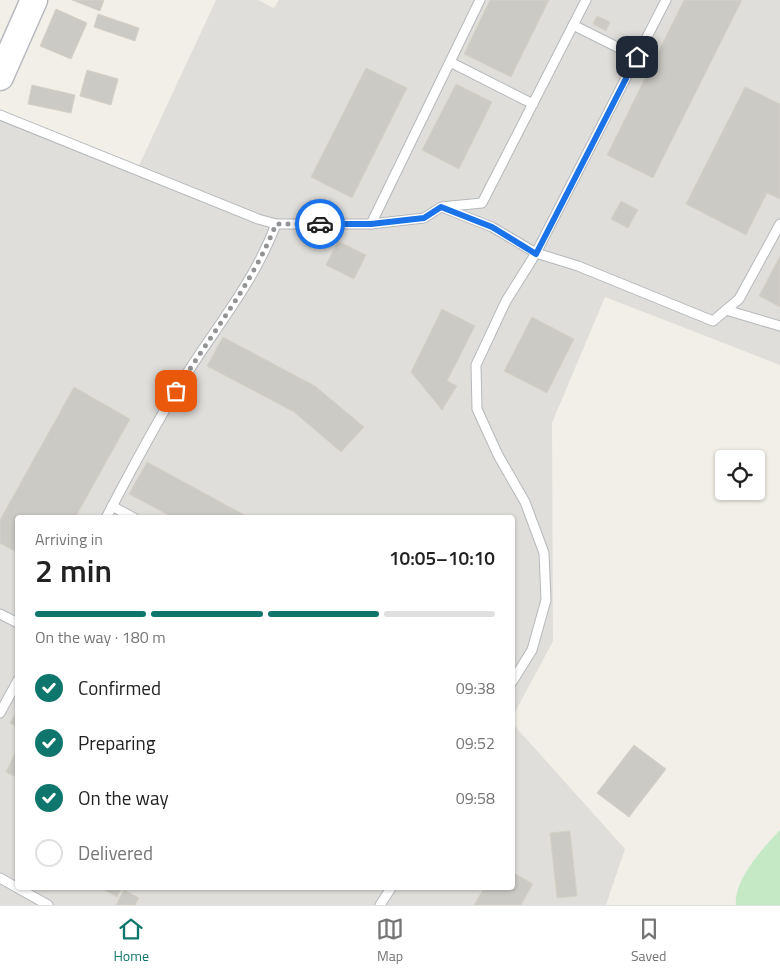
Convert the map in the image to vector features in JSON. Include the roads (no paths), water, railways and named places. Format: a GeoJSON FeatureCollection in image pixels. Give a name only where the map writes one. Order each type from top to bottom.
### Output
{"type":"FeatureCollection","features":[{"type":"Feature","properties":{"kind":"main road"},"geometry":{"type":"LineString","coordinates":[[0,77],[34,0]]}},
{"type":"Feature","properties":{"kind":"lane"},"geometry":{"type":"LineString","coordinates":[[371,224],[480,0]]}},
{"type":"Feature","properties":{"kind":"lane"},"geometry":{"type":"LineString","coordinates":[[0,115],[258,219],[276,224],[371,224],[424,218],[441,207],[482,203],[586,0]]}},
{"type":"Feature","properties":{"kind":"lane"},"geometry":{"type":"LineString","coordinates":[[515,677],[532,650],[546,600],[544,553],[525,502],[498,455],[477,409],[476,365],[506,301],[536,254],[666,0]]}},
{"type":"Feature","properties":{"kind":"lane"},"geometry":{"type":"LineString","coordinates":[[573,25],[637,57]]}},
{"type":"Feature","properties":{"kind":"lane"},"geometry":{"type":"LineString","coordinates":[[450,62],[533,104]]}},
{"type":"Feature","properties":{"kind":"lane"},"geometry":{"type":"LineString","coordinates":[[441,207],[492,227],[536,254],[578,266],[713,321],[738,299],[780,224]]}},
{"type":"Feature","properties":{"kind":"lane"},"geometry":{"type":"LineString","coordinates":[[108,515],[184,377],[235,303],[262,257],[276,224]]}},
{"type":"Feature","properties":{"kind":"lane"},"geometry":{"type":"LineString","coordinates":[[726,310],[780,326]]}},
{"type":"Feature","properties":{"kind":"lane"},"geometry":{"type":"LineString","coordinates":[[112,506],[128,515]]}},
{"type":"Feature","properties":{"kind":"lane"},"geometry":{"type":"LineString","coordinates":[[0,614],[15,622]]}},
{"type":"Feature","properties":{"kind":"lane"},"geometry":{"type":"LineString","coordinates":[[0,712],[15,685]]}},
{"type":"Feature","properties":{"kind":"lane"},"geometry":{"type":"LineString","coordinates":[[0,878],[15,886]]}},
{"type":"Feature","properties":{"kind":"lane"},"geometry":{"type":"LineString","coordinates":[[21,890],[48,905]]}},
{"type":"Feature","properties":{"kind":"lane"},"geometry":{"type":"LineString","coordinates":[[380,905],[390,890]]}}]}
